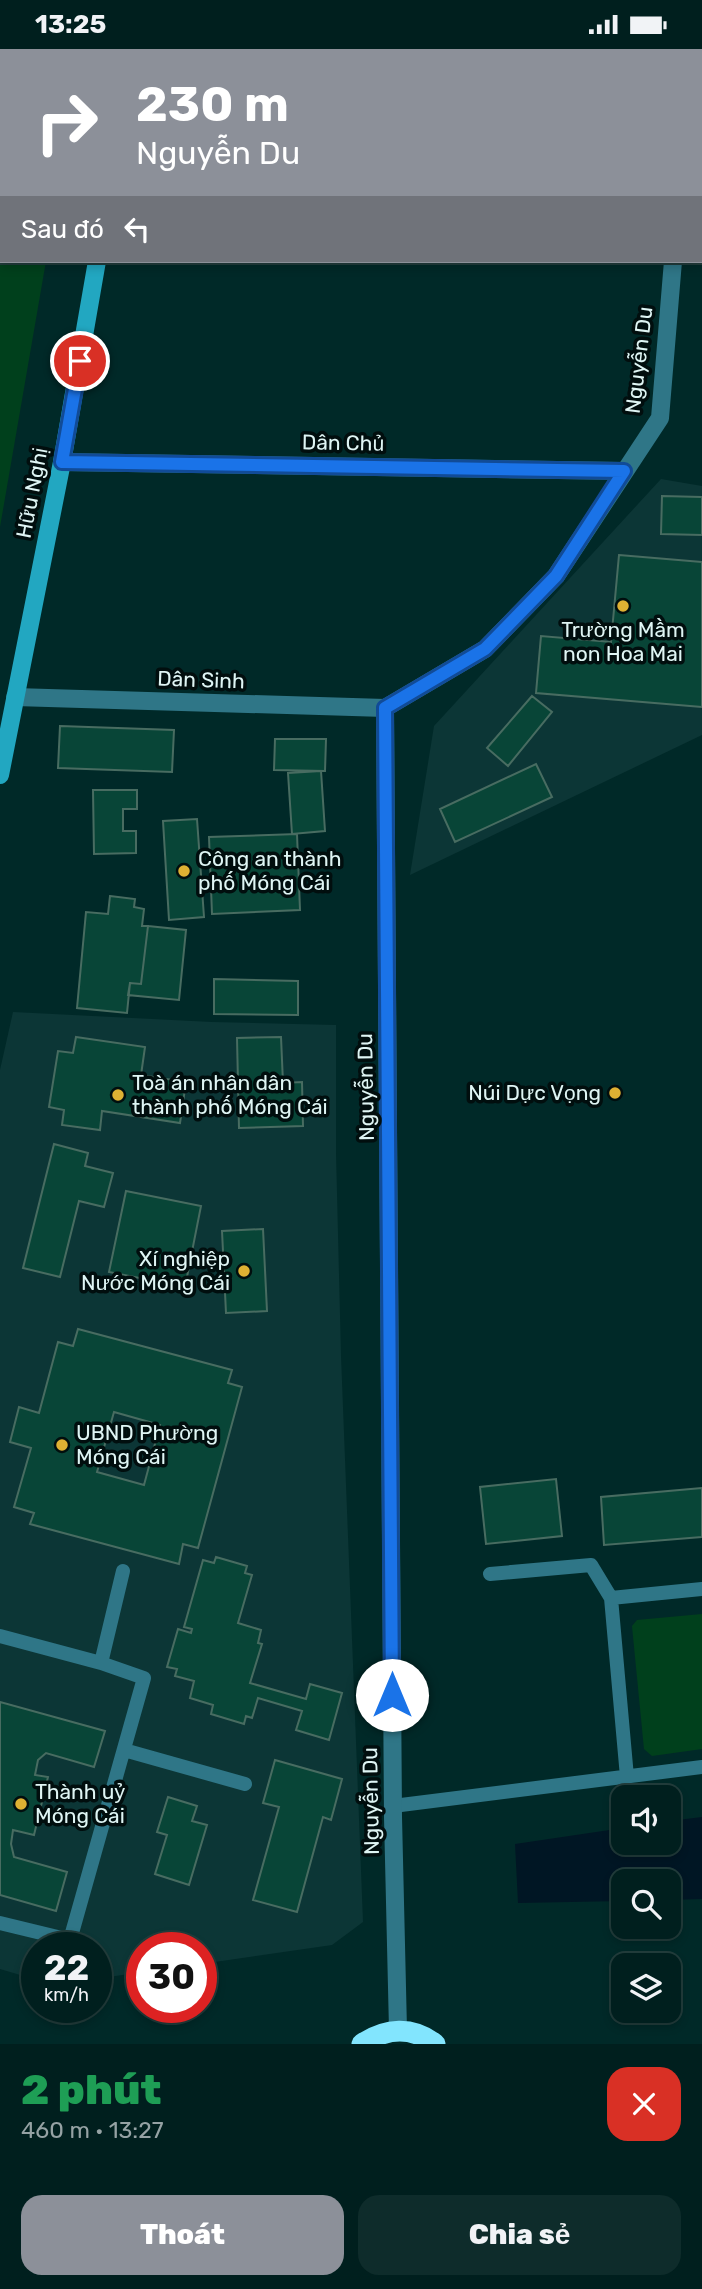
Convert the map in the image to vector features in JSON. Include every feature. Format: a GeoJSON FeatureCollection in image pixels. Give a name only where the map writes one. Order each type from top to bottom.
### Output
{"type":"FeatureCollection","features":[{"type":"Feature","properties":{"kind":"highway"},"geometry":{"type":"LineString","coordinates":[[362,2044],[384,2032],[398,2030],[420,2035],[435,2044]]}},
{"type":"Feature","properties":{"kind":"street","name":"Hữu Nghị"},"geometry":{"type":"LineString","coordinates":[[0,775],[62,462],[97,263]]}},
{"type":"Feature","properties":{"kind":"street","name":"Nguyễn Du"},"geometry":{"type":"LineString","coordinates":[[398,2030],[393,1806],[385,708],[485,649],[556,576],[660,418],[673,263]]}},
{"type":"Feature","properties":{"kind":"street","name":"Dân Chủ"},"geometry":{"type":"LineString","coordinates":[[62,462],[624,471]]}},
{"type":"Feature","properties":{"kind":"street","name":"Dân Sinh"},"geometry":{"type":"LineString","coordinates":[[15,697],[385,708]]}},
{"type":"Feature","properties":{"kind":"lane"},"geometry":{"type":"LineString","coordinates":[[490,1574],[591,1565],[611,1598],[627,1777]]}},
{"type":"Feature","properties":{"kind":"lane"},"geometry":{"type":"LineString","coordinates":[[101,1663],[123,1571]]}},
{"type":"Feature","properties":{"kind":"lane"},"geometry":{"type":"LineString","coordinates":[[611,1598],[702,1589]]}},
{"type":"Feature","properties":{"kind":"lane"},"geometry":{"type":"LineString","coordinates":[[0,1636],[101,1663],[144,1678],[70,1940],[0,1923]]}},
{"type":"Feature","properties":{"kind":"lane"},"geometry":{"type":"LineString","coordinates":[[124,1750],[245,1784]]}},
{"type":"Feature","properties":{"kind":"lane"},"geometry":{"type":"LineString","coordinates":[[393,1806],[702,1767]]}},
{"type":"Feature","properties":{"kind":"shaded area","name":"Trường Mầm non Hoa Mai"},"geometry":{"type":"Polygon","coordinates":[[[661,479],[702,486],[702,735],[410,875],[434,726],[661,479]]]}},
{"type":"Feature","properties":{"kind":"shaded area"},"geometry":{"type":"Polygon","coordinates":[[[13,1012],[336,1025],[341,1356],[363,1922],[332,1945],[217,1962],[217,1932],[126,1932],[126,1974],[112,1977],[112,1932],[21,1932],[21,1975],[0,1969],[0,1070],[13,1012]]]}},
{"type":"Feature","properties":{"kind":"shaded area"},"geometry":{"type":"Polygon","coordinates":[[[702,1817],[702,1899],[681,1900],[681,1869],[611,1869],[611,1901],[518,1903],[515,1844],[611,1830],[611,1855],[681,1855],[681,1820],[702,1817]]]}},
{"type":"Feature","properties":{"kind":"green space"},"geometry":{"type":"Polygon","coordinates":[[[0,263],[46,263],[0,527],[0,263]]]}},
{"type":"Feature","properties":{"kind":"green space"},"geometry":{"type":"Polygon","coordinates":[[[702,1614],[702,1749],[652,1756],[644,1749],[632,1626],[637,1620],[702,1614]]]}},
{"type":"Feature","properties":{"kind":"building"},"geometry":{"type":"Polygon","coordinates":[[[662,496],[702,497],[702,535],[661,534],[662,496]]]}},
{"type":"Feature","properties":{"kind":"building"},"geometry":{"type":"Polygon","coordinates":[[[619,555],[702,562],[702,707],[536,693],[541,636],[611,642],[619,555]]]}},
{"type":"Feature","properties":{"kind":"building"},"geometry":{"type":"Polygon","coordinates":[[[532,696],[552,712],[508,766],[487,748],[532,696]]]}},
{"type":"Feature","properties":{"kind":"building"},"geometry":{"type":"Polygon","coordinates":[[[60,726],[174,730],[172,772],[58,768],[60,726]]]}},
{"type":"Feature","properties":{"kind":"building"},"geometry":{"type":"Polygon","coordinates":[[[275,739],[326,739],[325,771],[274,770],[275,739]]]}},
{"type":"Feature","properties":{"kind":"building"},"geometry":{"type":"Polygon","coordinates":[[[536,764],[552,797],[455,842],[440,809],[536,764]]]}},
{"type":"Feature","properties":{"kind":"building"},"geometry":{"type":"Polygon","coordinates":[[[321,771],[325,831],[292,834],[288,773],[321,771]]]}},
{"type":"Feature","properties":{"kind":"building"},"geometry":{"type":"Polygon","coordinates":[[[93,790],[137,790],[137,809],[123,809],[123,831],[136,831],[136,853],[94,854],[93,790]]]}},
{"type":"Feature","properties":{"kind":"building"},"geometry":{"type":"Polygon","coordinates":[[[197,819],[204,917],[169,920],[163,821],[197,819]]]}},
{"type":"Feature","properties":{"kind":"building"},"geometry":{"type":"Polygon","coordinates":[[[297,834],[300,910],[212,914],[209,837],[297,834]]]}},
{"type":"Feature","properties":{"kind":"building"},"geometry":{"type":"Polygon","coordinates":[[[110,896],[135,899],[134,907],[144,909],[142,926],[148,926],[141,984],[130,983],[127,1013],[77,1008],[86,912],[108,914],[110,896]]]}},
{"type":"Feature","properties":{"kind":"building"},"geometry":{"type":"Polygon","coordinates":[[[148,926],[186,930],[179,1000],[128,995],[130,983],[141,984],[148,926]]]}},
{"type":"Feature","properties":{"kind":"building"},"geometry":{"type":"Polygon","coordinates":[[[214,979],[298,981],[298,1015],[214,1014],[214,979]]]}},
{"type":"Feature","properties":{"kind":"building","name":"Toà án nhân dân thành phố Móng Cái"},"geometry":{"type":"Polygon","coordinates":[[[76,1037],[145,1047],[141,1075],[186,1082],[180,1123],[102,1111],[100,1130],[62,1125],[64,1110],[49,1107],[58,1051],[73,1053],[76,1037]]]}},
{"type":"Feature","properties":{"kind":"building"},"geometry":{"type":"Polygon","coordinates":[[[281,1037],[283,1083],[302,1082],[303,1126],[239,1128],[237,1038],[281,1037]]]}},
{"type":"Feature","properties":{"kind":"building"},"geometry":{"type":"Polygon","coordinates":[[[54,1144],[88,1153],[85,1166],[113,1173],[104,1207],[79,1201],[60,1277],[23,1268],[54,1144]]]}},
{"type":"Feature","properties":{"kind":"building"},"geometry":{"type":"Polygon","coordinates":[[[126,1191],[201,1206],[185,1287],[109,1272],[126,1191]]]}},
{"type":"Feature","properties":{"kind":"building","name":"Xí nghiệp Nước Móng Cái"},"geometry":{"type":"Polygon","coordinates":[[[263,1229],[267,1311],[226,1313],[222,1231],[263,1229]]]}},
{"type":"Feature","properties":{"kind":"building","name":"UBND Phường Móng Cái"},"geometry":{"type":"Polygon","coordinates":[[[78,1329],[232,1370],[228,1383],[242,1387],[198,1548],[183,1544],[179,1564],[30,1524],[34,1513],[14,1507],[31,1448],[10,1442],[19,1407],[39,1413],[58,1342],[73,1346],[78,1329]],[[114,1412],[97,1472],[144,1485],[160,1425],[114,1412]]]}},
{"type":"Feature","properties":{"kind":"building"},"geometry":{"type":"Polygon","coordinates":[[[556,1479],[562,1536],[486,1544],[480,1487],[556,1479]]]}},
{"type":"Feature","properties":{"kind":"building"},"geometry":{"type":"Polygon","coordinates":[[[702,1488],[702,1537],[604,1545],[601,1497],[702,1488]]]}},
{"type":"Feature","properties":{"kind":"building"},"geometry":{"type":"Polygon","coordinates":[[[216,1557],[247,1566],[245,1573],[252,1575],[238,1623],[261,1630],[258,1643],[262,1644],[250,1683],[306,1699],[310,1684],[342,1693],[329,1740],[296,1730],[302,1711],[258,1698],[252,1718],[246,1716],[244,1724],[211,1714],[213,1705],[190,1698],[194,1681],[175,1676],[177,1669],[167,1667],[178,1629],[191,1633],[192,1629],[184,1627],[203,1560],[214,1563],[216,1557]]]}},
{"type":"Feature","properties":{"kind":"building","name":"Thành uỷ Móng Cái"},"geometry":{"type":"Polygon","coordinates":[[[0,1702],[105,1731],[94,1767],[46,1753],[38,1760],[35,1775],[48,1777],[34,1835],[13,1830],[11,1844],[14,1857],[67,1872],[56,1911],[0,1895],[0,1702]]]}},
{"type":"Feature","properties":{"kind":"building"},"geometry":{"type":"Polygon","coordinates":[[[275,1760],[342,1779],[331,1820],[323,1817],[297,1912],[253,1900],[279,1807],[263,1803],[275,1760]]]}},
{"type":"Feature","properties":{"kind":"building"},"geometry":{"type":"Polygon","coordinates":[[[168,1797],[197,1806],[192,1821],[207,1825],[189,1885],[155,1874],[167,1835],[157,1832],[168,1797]]]}},
{"type":"Feature","properties":{"kind":"place","name":"Trường Mầm non Hoa Mai"},"geometry":{"type":"Point","coordinates":[623,606]}},
{"type":"Feature","properties":{"kind":"place","name":"Công an thành phố Móng Cái"},"geometry":{"type":"Point","coordinates":[184,871]}},
{"type":"Feature","properties":{"kind":"place","name":"Núi Dực Vọng"},"geometry":{"type":"Point","coordinates":[615,1093]}},
{"type":"Feature","properties":{"kind":"place","name":"Toà án nhân dân thành phố Móng Cái"},"geometry":{"type":"Point","coordinates":[118,1095]}},
{"type":"Feature","properties":{"kind":"place","name":"Xí nghiệp Nước Móng Cái"},"geometry":{"type":"Point","coordinates":[244,1271]}},
{"type":"Feature","properties":{"kind":"place","name":"UBND Phường Móng Cái"},"geometry":{"type":"Point","coordinates":[62,1445]}},
{"type":"Feature","properties":{"kind":"place","name":"Thành uỷ Móng Cái"},"geometry":{"type":"Point","coordinates":[21,1804]}},
{"type":"Feature","properties":{"kind":"route"},"geometry":{"type":"LineString","coordinates":[[80,361],[62,462],[624,471],[556,576],[485,649],[385,708],[392,1695]]}}]}
